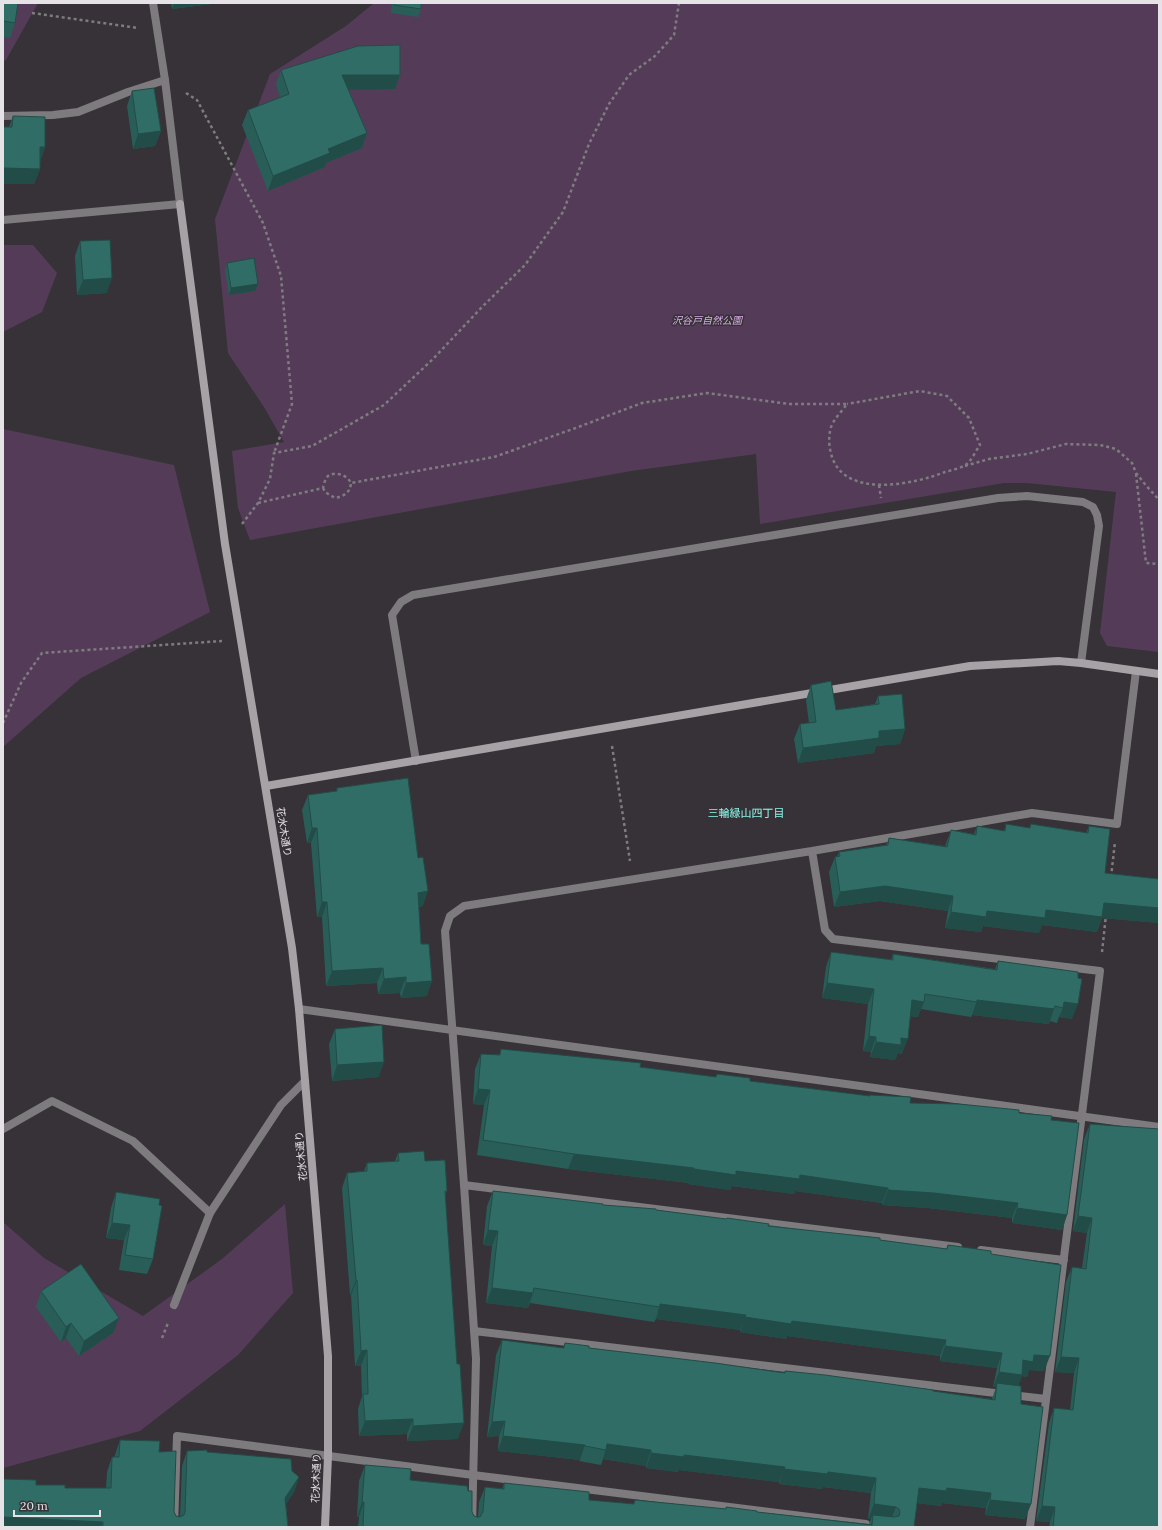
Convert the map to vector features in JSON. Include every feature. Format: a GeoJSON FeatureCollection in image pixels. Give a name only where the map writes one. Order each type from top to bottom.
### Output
{"type":"FeatureCollection","features":[{"type":"Feature","properties":{"kind":"street"},"geometry":{"type":"LineString","coordinates":[[3,220],[180,204],[165,80],[153,3]]}},
{"type":"Feature","properties":{"kind":"street"},"geometry":{"type":"LineString","coordinates":[[3,116],[53,115],[78,112],[128,92],[165,80]]}},
{"type":"Feature","properties":{"kind":"street","name":"花水木通り"},"geometry":{"type":"LineString","coordinates":[[180,204],[225,544],[292,948],[299,1009],[328,1356],[328,1456],[325,1527]]}},
{"type":"Feature","properties":{"kind":"street"},"geometry":{"type":"LineString","coordinates":[[416,761],[392,615],[401,602],[413,594],[998,498],[1027,496],[1083,502],[1093,507],[1097,515],[1099,526],[1081,663]]}},
{"type":"Feature","properties":{"kind":"street"},"geometry":{"type":"LineString","coordinates":[[266,786],[970,666],[1058,662],[1081,663],[1159,674]]}},
{"type":"Feature","properties":{"kind":"street"},"geometry":{"type":"LineString","coordinates":[[472,1527],[476,1359],[445,931],[450,916],[464,906],[812,851],[1032,813],[1117,824],[1136,671]]}},
{"type":"Feature","properties":{"kind":"street"},"geometry":{"type":"LineString","coordinates":[[812,851],[825,930],[833,939],[1100,971],[1030,1527]]}},
{"type":"Feature","properties":{"kind":"street"},"geometry":{"type":"LineString","coordinates":[[299,1009],[1159,1127]]}},
{"type":"Feature","properties":{"kind":"street"},"geometry":{"type":"LineString","coordinates":[[174,1305],[210,1213],[281,1105],[305,1081]]}},
{"type":"Feature","properties":{"kind":"street"},"geometry":{"type":"LineString","coordinates":[[3,1129],[52,1101],[133,1141],[210,1213]]}},
{"type":"Feature","properties":{"kind":"street"},"geometry":{"type":"LineString","coordinates":[[464,1185],[1064,1260]]}},
{"type":"Feature","properties":{"kind":"street"},"geometry":{"type":"LineString","coordinates":[[474,1331],[1046,1399]]}},
{"type":"Feature","properties":{"kind":"street"},"geometry":{"type":"LineString","coordinates":[[174,1527],[177,1436],[873,1525]]}},
{"type":"Feature","properties":{"kind":"path"},"geometry":{"type":"LineString","coordinates":[[274,453],[312,446],[384,405],[433,360],[482,307],[525,265],[563,212],[589,144],[609,104],[629,75],[655,56],[674,35],[679,3]]}},
{"type":"Feature","properties":{"kind":"path"},"geometry":{"type":"LineString","coordinates":[[32,13],[157,31]]}},
{"type":"Feature","properties":{"kind":"path"},"geometry":{"type":"LineString","coordinates":[[165,80],[197,100],[263,223],[281,276],[292,404],[274,453],[270,479],[258,503],[225,544]]}},
{"type":"Feature","properties":{"kind":"path"},"geometry":{"type":"LineString","coordinates":[[351,483],[494,457],[573,430],[642,403],[707,393],[789,404],[847,404],[920,391],[948,396],[969,418],[980,445],[968,464],[932,478],[898,484],[879,485],[861,483],[846,476],[834,462],[828,445],[831,426],[847,404]]}},
{"type":"Feature","properties":{"kind":"path"},"geometry":{"type":"LineString","coordinates":[[953,469],[989,459],[1027,454],[1066,444],[1100,445],[1116,449],[1132,464],[1136,473],[1159,500]]}},
{"type":"Feature","properties":{"kind":"path"},"geometry":{"type":"LineString","coordinates":[[1136,473],[1146,564],[1159,564]]}},
{"type":"Feature","properties":{"kind":"path"},"geometry":{"type":"LineString","coordinates":[[332,475],[344,475],[351,483],[348,491],[343,496],[335,498],[325,492],[323,488],[325,480],[332,475]]}},
{"type":"Feature","properties":{"kind":"path"},"geometry":{"type":"LineString","coordinates":[[258,503],[323,488]]}},
{"type":"Feature","properties":{"kind":"path"},"geometry":{"type":"LineString","coordinates":[[3,724],[21,682],[42,653],[241,639]]}},
{"type":"Feature","properties":{"kind":"path"},"geometry":{"type":"LineString","coordinates":[[610,727],[633,879]]}},
{"type":"Feature","properties":{"kind":"path"},"geometry":{"type":"LineString","coordinates":[[1111,878],[1117,824]]}},
{"type":"Feature","properties":{"kind":"path"},"geometry":{"type":"LineString","coordinates":[[1100,971],[1107,909]]}},
{"type":"Feature","properties":{"kind":"green space"},"geometry":{"type":"Polygon","coordinates":[[[3,3],[38,3],[6,60],[3,61],[3,3]]]}},
{"type":"Feature","properties":{"kind":"green space","name":"沢谷戸自然公園"},"geometry":{"type":"Polygon","coordinates":[[[374,3],[1159,3],[1159,652],[1107,646],[1100,633],[1116,492],[1027,483],[1004,483],[760,524],[756,454],[631,471],[250,540],[238,508],[232,451],[284,442],[264,407],[228,353],[215,219],[270,74],[346,26],[374,3]]]}},
{"type":"Feature","properties":{"kind":"green space"},"geometry":{"type":"Polygon","coordinates":[[[3,245],[33,245],[57,273],[42,312],[3,332],[3,245]]]}},
{"type":"Feature","properties":{"kind":"green space"},"geometry":{"type":"Polygon","coordinates":[[[3,429],[174,465],[210,612],[81,678],[3,747],[3,429]]]}},
{"type":"Feature","properties":{"kind":"green space"},"geometry":{"type":"Polygon","coordinates":[[[285,1204],[293,1293],[238,1355],[140,1431],[3,1468],[3,1222],[44,1258],[143,1316],[222,1259],[285,1204]]]}},
{"type":"Feature","properties":{"kind":"building"},"geometry":{"type":"Polygon","coordinates":[[[3,3],[18,3],[15,23],[3,21],[3,3]]]}},
{"type":"Feature","properties":{"kind":"building"},"geometry":{"type":"Polygon","coordinates":[[[394,3],[421,3],[421,9],[394,5],[394,3]]]}},
{"type":"Feature","properties":{"kind":"building"},"geometry":{"type":"Polygon","coordinates":[[[400,45],[400,75],[342,75],[367,133],[328,149],[330,153],[273,176],[248,110],[289,94],[281,70],[358,46],[400,45]]]}},
{"type":"Feature","properties":{"kind":"building"},"geometry":{"type":"Polygon","coordinates":[[[154,88],[161,131],[138,134],[132,91],[154,88]]]}},
{"type":"Feature","properties":{"kind":"building"},"geometry":{"type":"Polygon","coordinates":[[[13,116],[45,117],[45,147],[40,147],[40,169],[3,168],[3,127],[12,127],[13,116]]]}},
{"type":"Feature","properties":{"kind":"building"},"geometry":{"type":"Polygon","coordinates":[[[110,240],[112,278],[83,280],[80,241],[110,240]]]}},
{"type":"Feature","properties":{"kind":"building"},"geometry":{"type":"Polygon","coordinates":[[[254,258],[258,284],[231,288],[227,263],[254,258]]]}},
{"type":"Feature","properties":{"kind":"building"},"geometry":{"type":"Polygon","coordinates":[[[831,681],[836,710],[879,704],[878,696],[902,694],[905,729],[879,731],[879,738],[803,748],[800,724],[816,722],[811,685],[831,681]]]}},
{"type":"Feature","properties":{"kind":"building"},"geometry":{"type":"Polygon","coordinates":[[[408,778],[418,858],[423,857],[428,891],[418,893],[421,944],[429,944],[432,981],[406,983],[406,977],[384,979],[383,968],[332,971],[327,902],[322,902],[317,828],[312,828],[308,795],[337,791],[337,788],[408,778]]]}},
{"type":"Feature","properties":{"kind":"building"},"geometry":{"type":"Polygon","coordinates":[[[1006,824],[1030,828],[1031,824],[1088,833],[1089,826],[1110,829],[1105,873],[1159,879],[1159,908],[1104,903],[1102,917],[1046,910],[1045,918],[987,911],[986,917],[951,912],[953,896],[885,886],[840,892],[835,857],[840,856],[839,852],[888,845],[889,838],[947,847],[951,830],[976,835],[977,826],[1005,831],[1006,824]]]}},
{"type":"Feature","properties":{"kind":"building"},"geometry":{"type":"Polygon","coordinates":[[[831,952],[893,960],[893,954],[997,970],[998,961],[1078,972],[1078,978],[1082,979],[1078,1004],[1064,1002],[1063,1008],[1055,1006],[1054,1009],[977,1000],[977,1002],[925,994],[924,1002],[912,1000],[908,1039],[901,1038],[901,1045],[876,1042],[876,1037],[869,1036],[874,989],[827,983],[831,952]]]}},
{"type":"Feature","properties":{"kind":"building"},"geometry":{"type":"Polygon","coordinates":[[[382,1025],[384,1062],[337,1065],[335,1029],[382,1025]]]}},
{"type":"Feature","properties":{"kind":"building"},"geometry":{"type":"Polygon","coordinates":[[[501,1049],[641,1063],[640,1067],[716,1077],[717,1074],[750,1078],[750,1081],[870,1096],[911,1097],[910,1103],[959,1104],[1019,1110],[1019,1113],[1052,1116],[1051,1120],[1079,1123],[1067,1215],[1017,1208],[1018,1203],[934,1193],[888,1190],[888,1188],[800,1175],[799,1179],[736,1171],[736,1175],[694,1168],[574,1154],[483,1140],[490,1090],[478,1089],[481,1054],[500,1055],[501,1049]]]}},
{"type":"Feature","properties":{"kind":"building"},"geometry":{"type":"Polygon","coordinates":[[[1090,1124],[1159,1129],[1159,1527],[1053,1527],[1055,1507],[1042,1506],[1054,1408],[1073,1410],[1079,1358],[1061,1357],[1072,1267],[1086,1269],[1092,1218],[1078,1216],[1090,1124]]]}},
{"type":"Feature","properties":{"kind":"building"},"geometry":{"type":"Polygon","coordinates":[[[424,1151],[425,1161],[445,1160],[447,1191],[445,1191],[457,1364],[460,1364],[464,1423],[413,1426],[413,1419],[365,1421],[363,1394],[368,1394],[367,1350],[361,1351],[357,1280],[347,1173],[367,1171],[367,1163],[399,1161],[398,1153],[424,1151]]]}},
{"type":"Feature","properties":{"kind":"building"},"geometry":{"type":"Polygon","coordinates":[[[493,1191],[603,1205],[656,1209],[727,1218],[769,1224],[768,1226],[880,1238],[880,1240],[947,1249],[948,1245],[991,1251],[991,1254],[1061,1265],[1050,1356],[1034,1355],[1033,1362],[1023,1360],[1022,1375],[999,1372],[1002,1353],[945,1346],[946,1340],[792,1321],[791,1324],[745,1317],[746,1315],[660,1304],[660,1307],[534,1288],[533,1293],[492,1288],[498,1231],[488,1230],[493,1191]]]}},
{"type":"Feature","properties":{"kind":"building"},"geometry":{"type":"Polygon","coordinates":[[[116,1192],[160,1199],[159,1205],[162,1206],[153,1259],[125,1255],[130,1225],[112,1223],[116,1192]]]}},
{"type":"Feature","properties":{"kind":"building"},"geometry":{"type":"Polygon","coordinates":[[[81,1264],[119,1318],[84,1341],[71,1323],[66,1327],[41,1291],[81,1264]]]}},
{"type":"Feature","properties":{"kind":"building"},"geometry":{"type":"Polygon","coordinates":[[[502,1340],[564,1348],[565,1343],[589,1346],[589,1348],[785,1373],[785,1371],[825,1375],[995,1400],[997,1383],[1021,1386],[1021,1404],[1043,1407],[1031,1504],[990,1500],[991,1493],[947,1488],[946,1491],[919,1488],[914,1527],[363,1527],[364,1502],[362,1502],[365,1465],[411,1469],[410,1480],[467,1486],[468,1491],[472,1491],[472,1512],[474,1516],[477,1517],[480,1517],[483,1512],[485,1487],[504,1489],[504,1483],[589,1492],[589,1500],[634,1504],[635,1500],[726,1509],[726,1507],[872,1525],[873,1515],[899,1516],[899,1509],[896,1507],[874,1504],[876,1478],[828,1472],[827,1474],[784,1469],[785,1467],[684,1455],[684,1457],[651,1453],[651,1450],[607,1444],[606,1450],[585,1445],[503,1436],[505,1421],[492,1422],[502,1340]]]}},
{"type":"Feature","properties":{"kind":"building"},"geometry":{"type":"Polygon","coordinates":[[[120,1440],[160,1441],[159,1452],[176,1451],[174,1512],[176,1516],[180,1517],[184,1515],[185,1512],[187,1451],[207,1450],[207,1452],[291,1459],[292,1471],[299,1477],[285,1498],[288,1527],[103,1527],[103,1522],[3,1517],[3,1479],[36,1480],[36,1485],[65,1485],[65,1488],[111,1488],[112,1457],[119,1457],[120,1440]]]}},
{"type":"Feature","properties":{"kind":"district","name":"三輪緑山四丁目"},"geometry":{"type":"Point","coordinates":[746,813]}}]}
